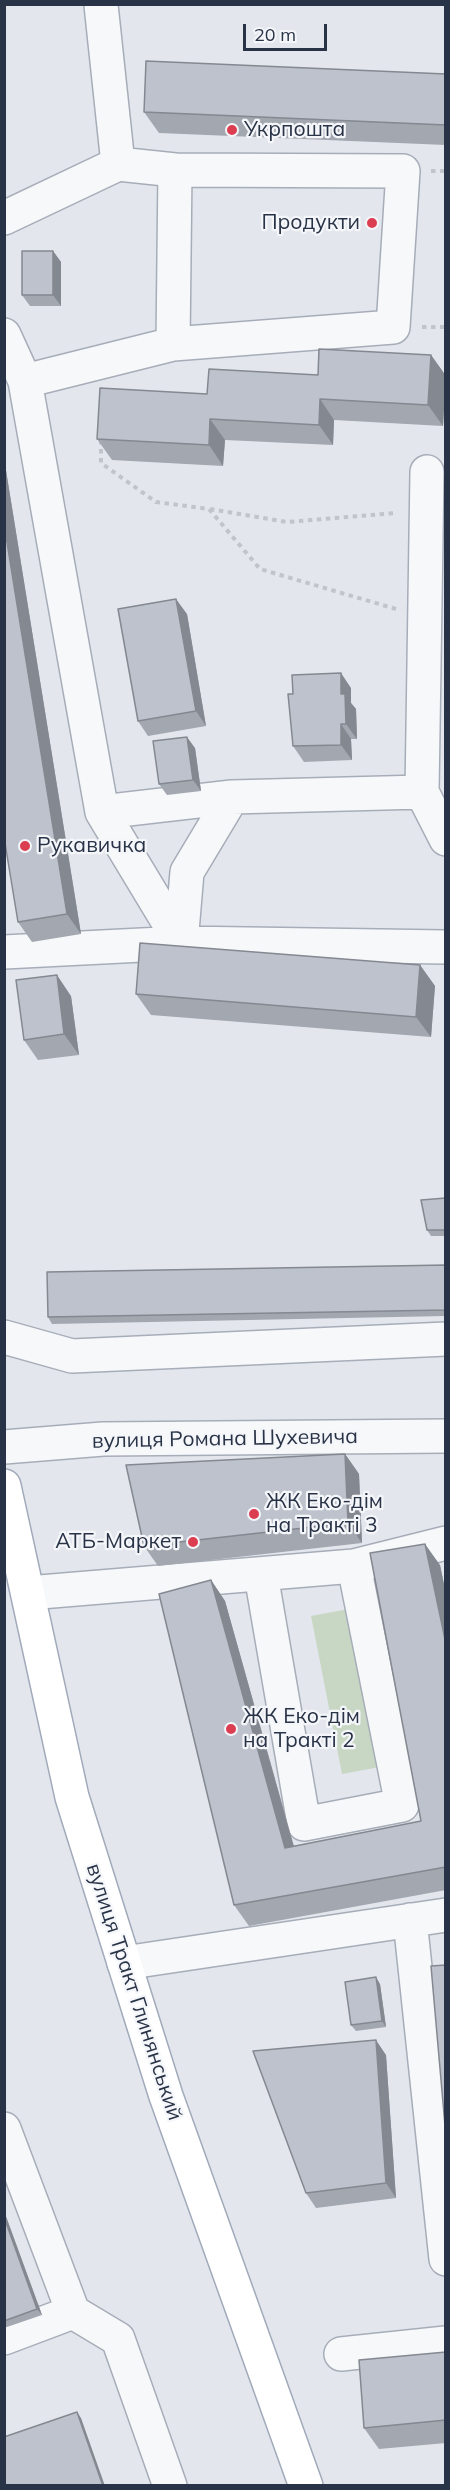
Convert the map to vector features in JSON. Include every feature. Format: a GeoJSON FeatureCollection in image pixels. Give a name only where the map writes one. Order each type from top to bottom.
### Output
{"type":"FeatureCollection","features":[{"type":"Feature","properties":{"kind":"main road","name":"вулиця Тракт Глинянський"},"geometry":{"type":"LineString","coordinates":[[4,1486],[72,1797],[170,2108],[306,2486]]}},
{"type":"Feature","properties":{"kind":"street"},"geometry":{"type":"LineString","coordinates":[[101,5],[118,164]]}},
{"type":"Feature","properties":{"kind":"street"},"geometry":{"type":"LineString","coordinates":[[4,218],[118,164],[176,170],[403,171],[393,327],[173,344],[25,381]]}},
{"type":"Feature","properties":{"kind":"street"},"geometry":{"type":"LineString","coordinates":[[173,344],[176,170]]}},
{"type":"Feature","properties":{"kind":"street"},"geometry":{"type":"LineString","coordinates":[[4,335],[25,381],[102,812],[181,943]]}},
{"type":"Feature","properties":{"kind":"street"},"geometry":{"type":"LineString","coordinates":[[427,472],[425,618],[435,709],[422,792],[446,838]]}},
{"type":"Feature","properties":{"kind":"street"},"geometry":{"type":"LineString","coordinates":[[102,812],[231,797],[422,792]]}},
{"type":"Feature","properties":{"kind":"street"},"geometry":{"type":"LineString","coordinates":[[181,943],[188,872],[231,797]]}},
{"type":"Feature","properties":{"kind":"street"},"geometry":{"type":"LineString","coordinates":[[4,952],[181,943],[446,947]]}},
{"type":"Feature","properties":{"kind":"street"},"geometry":{"type":"LineString","coordinates":[[4,1337],[72,1356],[446,1339]]}},
{"type":"Feature","properties":{"kind":"street","name":"вулиця Романа Шухевича"},"geometry":{"type":"LineString","coordinates":[[4,1447],[103,1439],[446,1436]]}},
{"type":"Feature","properties":{"kind":"street"},"geometry":{"type":"LineString","coordinates":[[28,1593],[354,1566],[446,1543]]}},
{"type":"Feature","properties":{"kind":"street"},"geometry":{"type":"LineString","coordinates":[[261,1575],[304,1824],[402,1805],[354,1566]]}},
{"type":"Feature","properties":{"kind":"street"},"geometry":{"type":"LineString","coordinates":[[124,1964],[446,1915]]}},
{"type":"Feature","properties":{"kind":"street"},"geometry":{"type":"LineString","coordinates":[[410,1920],[446,2259]]}},
{"type":"Feature","properties":{"kind":"street"},"geometry":{"type":"LineString","coordinates":[[4,2129],[73,2312],[118,2339],[170,2486]]}},
{"type":"Feature","properties":{"kind":"street"},"geometry":{"type":"LineString","coordinates":[[4,2338],[73,2312]]}},
{"type":"Feature","properties":{"kind":"street"},"geometry":{"type":"LineString","coordinates":[[341,2354],[446,2343]]}},
{"type":"Feature","properties":{"kind":"path"},"geometry":{"type":"LineString","coordinates":[[100,430],[101,463],[156,502],[287,522],[426,510]]}},
{"type":"Feature","properties":{"kind":"path"},"geometry":{"type":"LineString","coordinates":[[209,509],[260,569],[425,618]]}},
{"type":"Feature","properties":{"kind":"green space"},"geometry":{"type":"Polygon","coordinates":[[[354,1608],[385,1766],[342,1774],[311,1616],[354,1608]]]}},
{"type":"Feature","properties":{"kind":"building"},"geometry":{"type":"Polygon","coordinates":[[[146,61],[446,74],[446,125],[144,112],[146,61]]]}},
{"type":"Feature","properties":{"kind":"building"},"geometry":{"type":"Polygon","coordinates":[[[22,251],[53,251],[53,295],[22,295],[22,251]]]}},
{"type":"Feature","properties":{"kind":"building"},"geometry":{"type":"Polygon","coordinates":[[[319,349],[431,355],[428,405],[320,399],[319,425],[210,419],[209,445],[97,439],[100,388],[207,394],[209,369],[318,375],[319,349]]]}},
{"type":"Feature","properties":{"kind":"building"},"geometry":{"type":"Polygon","coordinates":[[[4,524],[67,914],[18,922],[4,837],[4,524]]]}},
{"type":"Feature","properties":{"kind":"building"},"geometry":{"type":"Polygon","coordinates":[[[176,599],[196,711],[138,721],[118,609],[176,599]]]}},
{"type":"Feature","properties":{"kind":"building"},"geometry":{"type":"Polygon","coordinates":[[[341,673],[341,694],[345,694],[346,724],[341,724],[341,745],[293,746],[288,694],[293,694],[292,675],[341,673]]]}},
{"type":"Feature","properties":{"kind":"building"},"geometry":{"type":"Polygon","coordinates":[[[187,737],[193,780],[159,784],[153,741],[187,737]]]}},
{"type":"Feature","properties":{"kind":"building"},"geometry":{"type":"Polygon","coordinates":[[[140,943],[420,965],[416,1017],[136,994],[140,943]]]}},
{"type":"Feature","properties":{"kind":"building"},"geometry":{"type":"Polygon","coordinates":[[[57,975],[64,1034],[24,1040],[16,980],[57,975]]]}},
{"type":"Feature","properties":{"kind":"building"},"geometry":{"type":"Polygon","coordinates":[[[446,1198],[446,1230],[427,1230],[421,1200],[446,1198]]]}},
{"type":"Feature","properties":{"kind":"building"},"geometry":{"type":"Polygon","coordinates":[[[446,1265],[446,1310],[48,1317],[47,1272],[446,1265]]]}},
{"type":"Feature","properties":{"kind":"building","name":"ЖК Еко-дім на Тракті 3"},"geometry":{"type":"Polygon","coordinates":[[[345,1454],[348,1523],[144,1546],[126,1465],[345,1454]]]}},
{"type":"Feature","properties":{"kind":"building","name":"ЖК Еко-дім на Тракті 2"},"geometry":{"type":"Polygon","coordinates":[[[425,1544],[446,1644],[446,1867],[234,1905],[159,1594],[211,1580],[285,1848],[421,1821],[370,1553],[425,1544]]]}},
{"type":"Feature","properties":{"kind":"building"},"geometry":{"type":"Polygon","coordinates":[[[446,1965],[446,2137],[431,1966],[446,1965]]]}},
{"type":"Feature","properties":{"kind":"building"},"geometry":{"type":"Polygon","coordinates":[[[376,1977],[382,2021],[351,2025],[345,1982],[376,1977]]]}},
{"type":"Feature","properties":{"kind":"building"},"geometry":{"type":"Polygon","coordinates":[[[376,2040],[386,2183],[306,2193],[253,2051],[376,2040]]]}},
{"type":"Feature","properties":{"kind":"building"},"geometry":{"type":"Polygon","coordinates":[[[4,2217],[37,2309],[4,2321],[4,2217]]]}},
{"type":"Feature","properties":{"kind":"building"},"geometry":{"type":"Polygon","coordinates":[[[446,2352],[446,2420],[364,2428],[359,2360],[446,2352]]]}},
{"type":"Feature","properties":{"kind":"building"},"geometry":{"type":"Polygon","coordinates":[[[77,2412],[103,2486],[4,2486],[4,2437],[77,2412]]]}},
{"type":"Feature","properties":{"kind":"place","name":"Укрпошта"},"geometry":{"type":"Point","coordinates":[232,130]}},
{"type":"Feature","properties":{"kind":"place","name":"Продукти"},"geometry":{"type":"Point","coordinates":[372,223]}},
{"type":"Feature","properties":{"kind":"place","name":"Рукавичка"},"geometry":{"type":"Point","coordinates":[25,846]}},
{"type":"Feature","properties":{"kind":"place","name":"ЖК Еко-дім на Тракті 3"},"geometry":{"type":"Point","coordinates":[254,1514]}},
{"type":"Feature","properties":{"kind":"place","name":"АТБ-Маркет"},"geometry":{"type":"Point","coordinates":[193,1542]}},
{"type":"Feature","properties":{"kind":"place","name":"ЖК Еко-дім на Тракті 2"},"geometry":{"type":"Point","coordinates":[231,1729]}}]}
